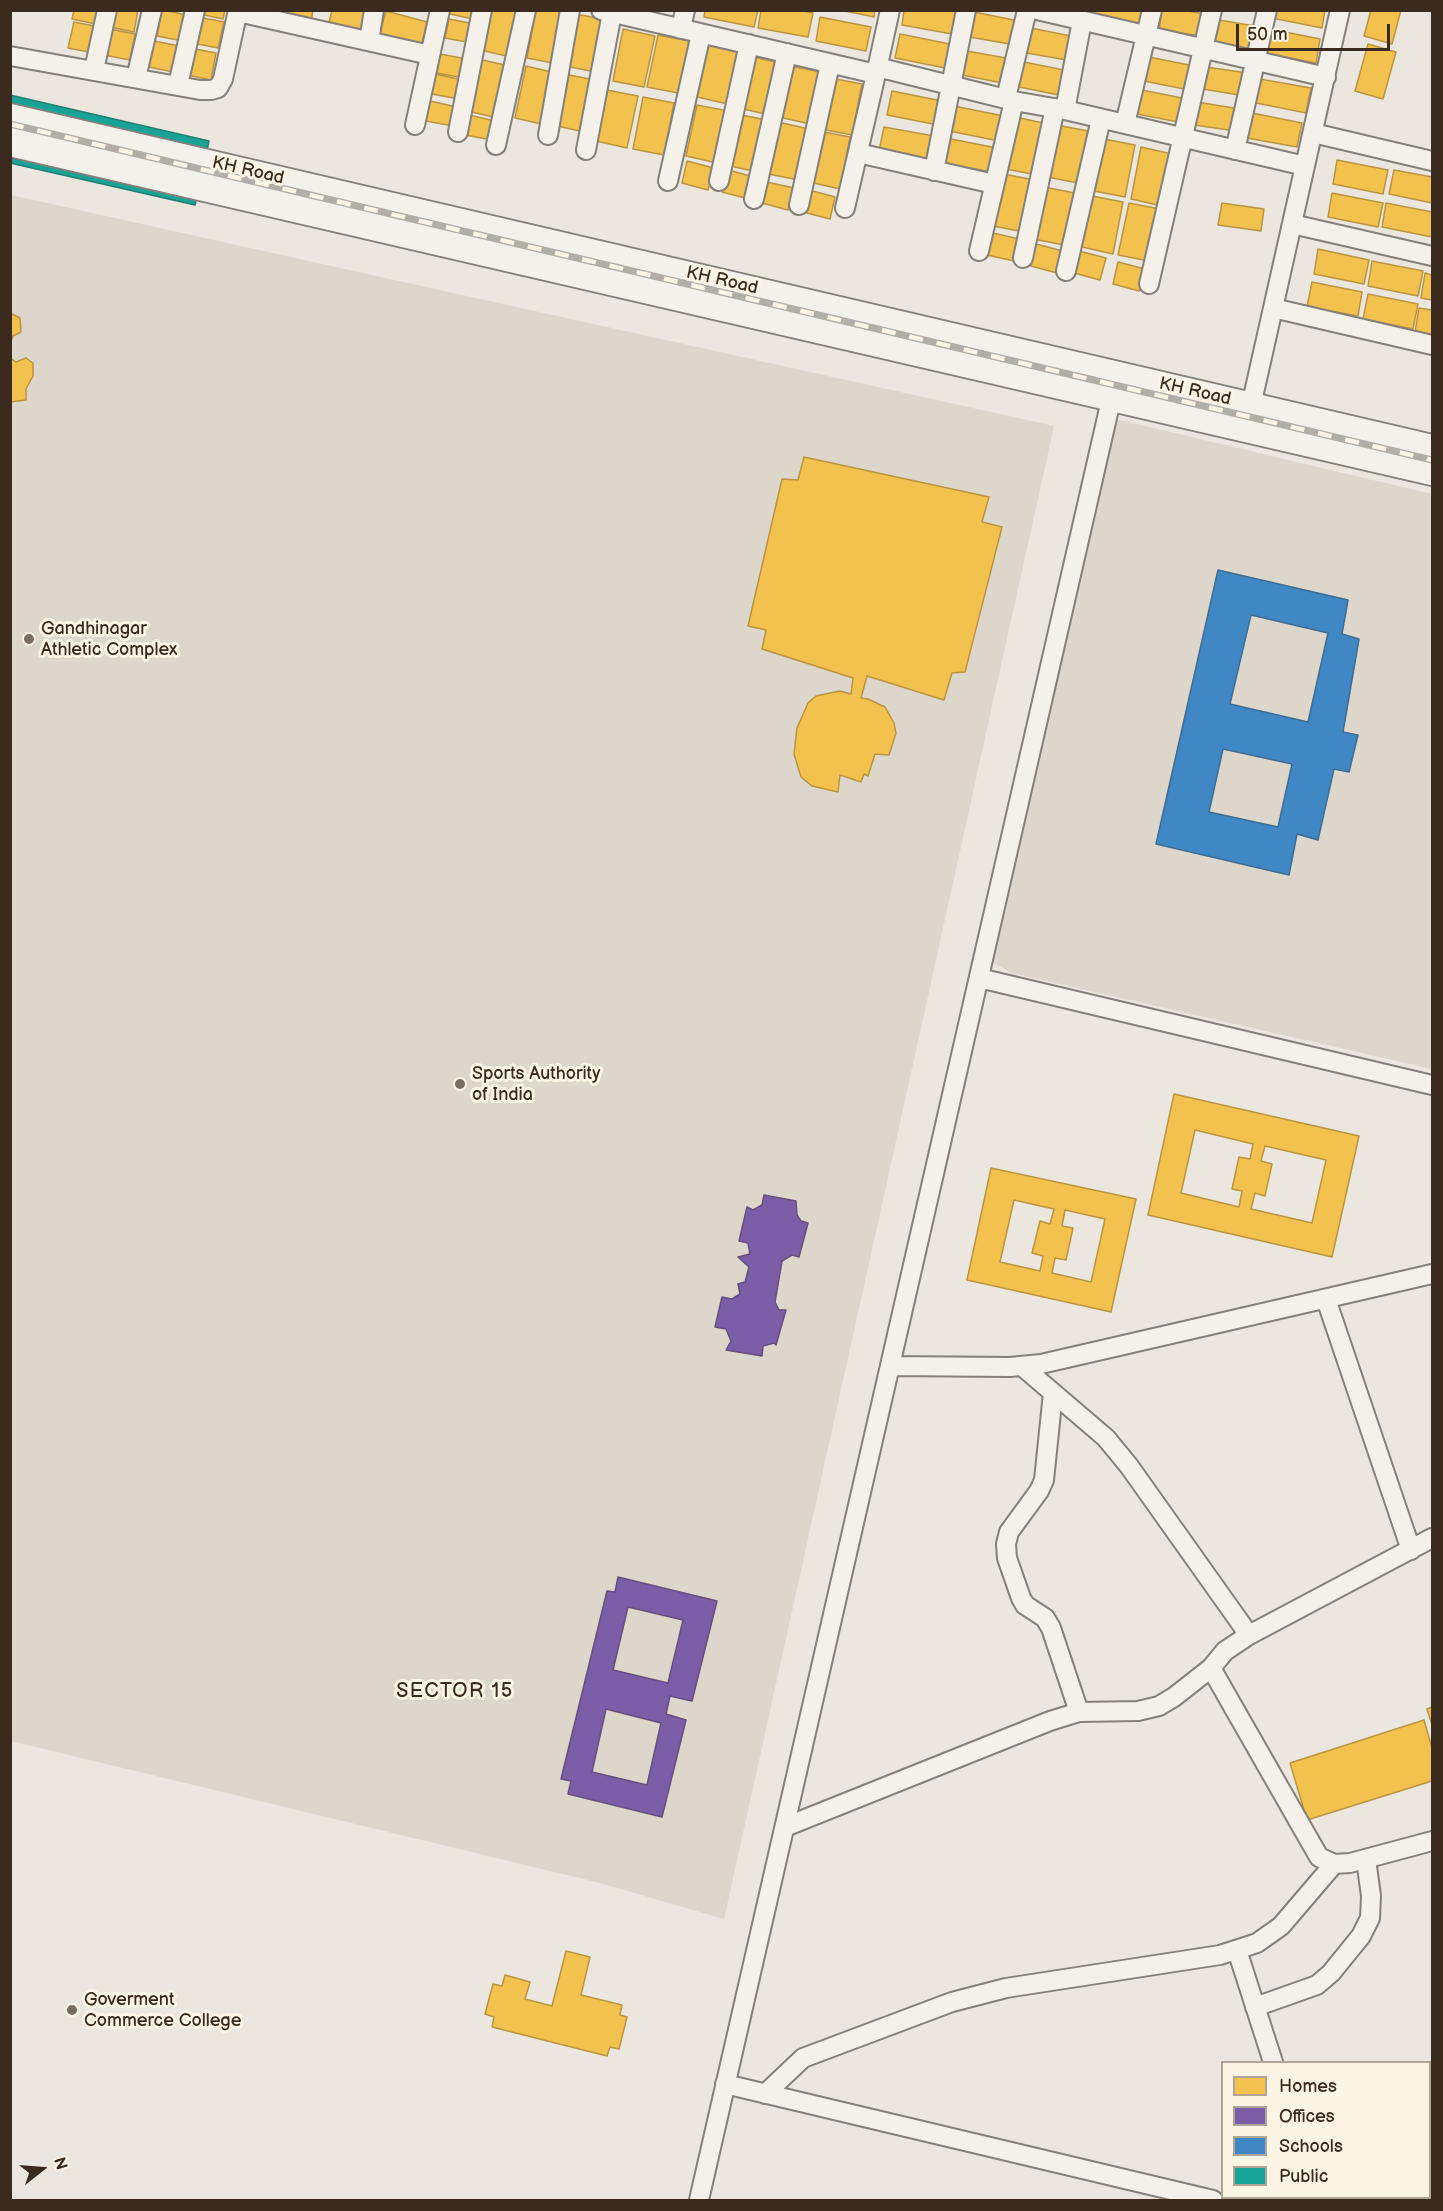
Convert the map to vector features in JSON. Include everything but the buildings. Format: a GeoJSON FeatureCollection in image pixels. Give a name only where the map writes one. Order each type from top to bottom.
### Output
{"type":"FeatureCollection","features":[{"type":"Feature","properties":{"kind":"main road","name":"KH Road"},"geometry":{"type":"LineString","coordinates":[[10,117],[1115,385],[1249,416],[1432,448]]}},
{"type":"Feature","properties":{"kind":"main road","name":"KH Road"},"geometry":{"type":"LineString","coordinates":[[10,143],[1115,385]]}},
{"type":"Feature","properties":{"kind":"main road","name":"KH Road"},"geometry":{"type":"LineString","coordinates":[[1249,416],[1432,472]]}},
{"type":"Feature","properties":{"kind":"street"},"geometry":{"type":"LineString","coordinates":[[94,70],[107,10]]}},
{"type":"Feature","properties":{"kind":"street"},"geometry":{"type":"LineString","coordinates":[[136,78],[152,10]]}},
{"type":"Feature","properties":{"kind":"street"},"geometry":{"type":"LineString","coordinates":[[178,85],[195,10]]}},
{"type":"Feature","properties":{"kind":"street"},"geometry":{"type":"LineString","coordinates":[[369,41],[374,10]]}},
{"type":"Feature","properties":{"kind":"street"},"geometry":{"type":"LineString","coordinates":[[415,125],[440,10]]}},
{"type":"Feature","properties":{"kind":"street"},"geometry":{"type":"LineString","coordinates":[[458,132],[482,10]]}},
{"type":"Feature","properties":{"kind":"street"},"geometry":{"type":"LineString","coordinates":[[495,145],[526,10]]}},
{"type":"Feature","properties":{"kind":"street"},"geometry":{"type":"LineString","coordinates":[[548,135],[570,10]]}},
{"type":"Feature","properties":{"kind":"street"},"geometry":{"type":"LineString","coordinates":[[681,29],[685,10]]}},
{"type":"Feature","properties":{"kind":"street"},"geometry":{"type":"LineString","coordinates":[[845,208],[890,10]]}},
{"type":"Feature","properties":{"kind":"street"},"geometry":{"type":"LineString","coordinates":[[934,171],[966,10]]}},
{"type":"Feature","properties":{"kind":"street"},"geometry":{"type":"LineString","coordinates":[[979,251],[1027,10]]}},
{"type":"Feature","properties":{"kind":"street"},"geometry":{"type":"LineString","coordinates":[[1037,10],[1326,77]]}},
{"type":"Feature","properties":{"kind":"street"},"geometry":{"type":"LineString","coordinates":[[1125,124],[1152,10]]}},
{"type":"Feature","properties":{"kind":"street"},"geometry":{"type":"LineString","coordinates":[[1149,284],[1212,10]]}},
{"type":"Feature","properties":{"kind":"street"},"geometry":{"type":"LineString","coordinates":[[1235,150],[1267,10]]}},
{"type":"Feature","properties":{"kind":"street"},"geometry":{"type":"LineString","coordinates":[[1249,416],[1340,10]]}},
{"type":"Feature","properties":{"kind":"street"},"geometry":{"type":"LineString","coordinates":[[10,56],[200,90],[218,88],[223,79],[238,11],[430,55]]}},
{"type":"Feature","properties":{"kind":"street"},"geometry":{"type":"LineString","coordinates":[[586,150],[606,12],[830,63],[952,84],[1305,166]]}},
{"type":"Feature","properties":{"kind":"street"},"geometry":{"type":"LineString","coordinates":[[1023,258],[1083,21]]}},
{"type":"Feature","properties":{"kind":"street"},"geometry":{"type":"LineString","coordinates":[[668,180],[701,33]]}},
{"type":"Feature","properties":{"kind":"street"},"geometry":{"type":"LineString","coordinates":[[719,181],[749,45]]}},
{"type":"Feature","properties":{"kind":"street"},"geometry":{"type":"LineString","coordinates":[[754,199],[787,53]]}},
{"type":"Feature","properties":{"kind":"street"},"geometry":{"type":"LineString","coordinates":[[799,205],[830,63]]}},
{"type":"Feature","properties":{"kind":"street"},"geometry":{"type":"LineString","coordinates":[[1066,271],[1101,119]]}},
{"type":"Feature","properties":{"kind":"street"},"geometry":{"type":"LineString","coordinates":[[1313,133],[1432,161]]}},
{"type":"Feature","properties":{"kind":"street"},"geometry":{"type":"LineString","coordinates":[[858,153],[993,184]]}},
{"type":"Feature","properties":{"kind":"street"},"geometry":{"type":"LineString","coordinates":[[1292,224],[1432,256]]}},
{"type":"Feature","properties":{"kind":"street"},"geometry":{"type":"LineString","coordinates":[[1273,308],[1432,345]]}},
{"type":"Feature","properties":{"kind":"street"},"geometry":{"type":"LineString","coordinates":[[699,2200],[1115,385]]}},
{"type":"Feature","properties":{"kind":"street"},"geometry":{"type":"LineString","coordinates":[[979,978],[1432,1085]]}},
{"type":"Feature","properties":{"kind":"street"},"geometry":{"type":"LineString","coordinates":[[890,1366],[1023,1367],[1077,1357],[1432,1274]]}},
{"type":"Feature","properties":{"kind":"street"},"geometry":{"type":"LineString","coordinates":[[1326,1299],[1411,1550]]}},
{"type":"Feature","properties":{"kind":"street"},"geometry":{"type":"LineString","coordinates":[[1023,1367],[1106,1438],[1129,1466],[1249,1635]]}},
{"type":"Feature","properties":{"kind":"street"},"geometry":{"type":"LineString","coordinates":[[1053,1393],[1044,1480],[1039,1491],[1009,1532],[1006,1551],[1025,1605],[1045,1618],[1051,1628],[1079,1712]]}},
{"type":"Feature","properties":{"kind":"street"},"geometry":{"type":"LineString","coordinates":[[785,1827],[1050,1721],[1079,1712],[1138,1711],[1159,1706],[1211,1668],[1226,1651],[1249,1635],[1432,1538]]}},
{"type":"Feature","properties":{"kind":"street"},"geometry":{"type":"LineString","coordinates":[[1211,1668],[1319,1857],[1334,1864],[1366,1859],[1432,1841]]}},
{"type":"Feature","properties":{"kind":"street"},"geometry":{"type":"LineString","coordinates":[[1255,2007],[1317,1985],[1331,1973],[1361,1936],[1370,1918],[1371,1896],[1366,1859]]}},
{"type":"Feature","properties":{"kind":"street"},"geometry":{"type":"LineString","coordinates":[[765,2094],[803,2058],[952,2002],[1006,1988],[1208,1957],[1257,1943],[1281,1926],[1334,1864]]}},
{"type":"Feature","properties":{"kind":"street"},"geometry":{"type":"LineString","coordinates":[[1237,1950],[1273,2061]]}},
{"type":"Feature","properties":{"kind":"street"},"geometry":{"type":"LineString","coordinates":[[725,2084],[1213,2200]]}},
{"type":"Feature","properties":{"kind":"shaded area","name":"Sports Authority of India"},"geometry":{"type":"Polygon","coordinates":[[[11,195],[1054,426],[724,1919],[600,1883],[11,1741],[11,195]]]}},
{"type":"Feature","properties":{"kind":"shaded area"},"geometry":{"type":"Polygon","coordinates":[[[1103,416],[1432,494],[1432,1069],[1011,973],[979,954],[1103,416]]]}},
{"type":"Feature","properties":{"kind":"railway"},"geometry":{"type":"LineString","coordinates":[[10,124],[1432,460]]}},
{"type":"Feature","properties":{"kind":"place","name":"Gandhinagar Athletic Complex"},"geometry":{"type":"Point","coordinates":[29,639]}},
{"type":"Feature","properties":{"kind":"place","name":"Sports Authority of India"},"geometry":{"type":"Point","coordinates":[460,1084]}},
{"type":"Feature","properties":{"kind":"place","name":"Goverment Commerce College"},"geometry":{"type":"Point","coordinates":[72,2010]}},
{"type":"Feature","properties":{"kind":"district","name":"SECTOR 15"},"geometry":{"type":"Point","coordinates":[455,1692]}}]}
